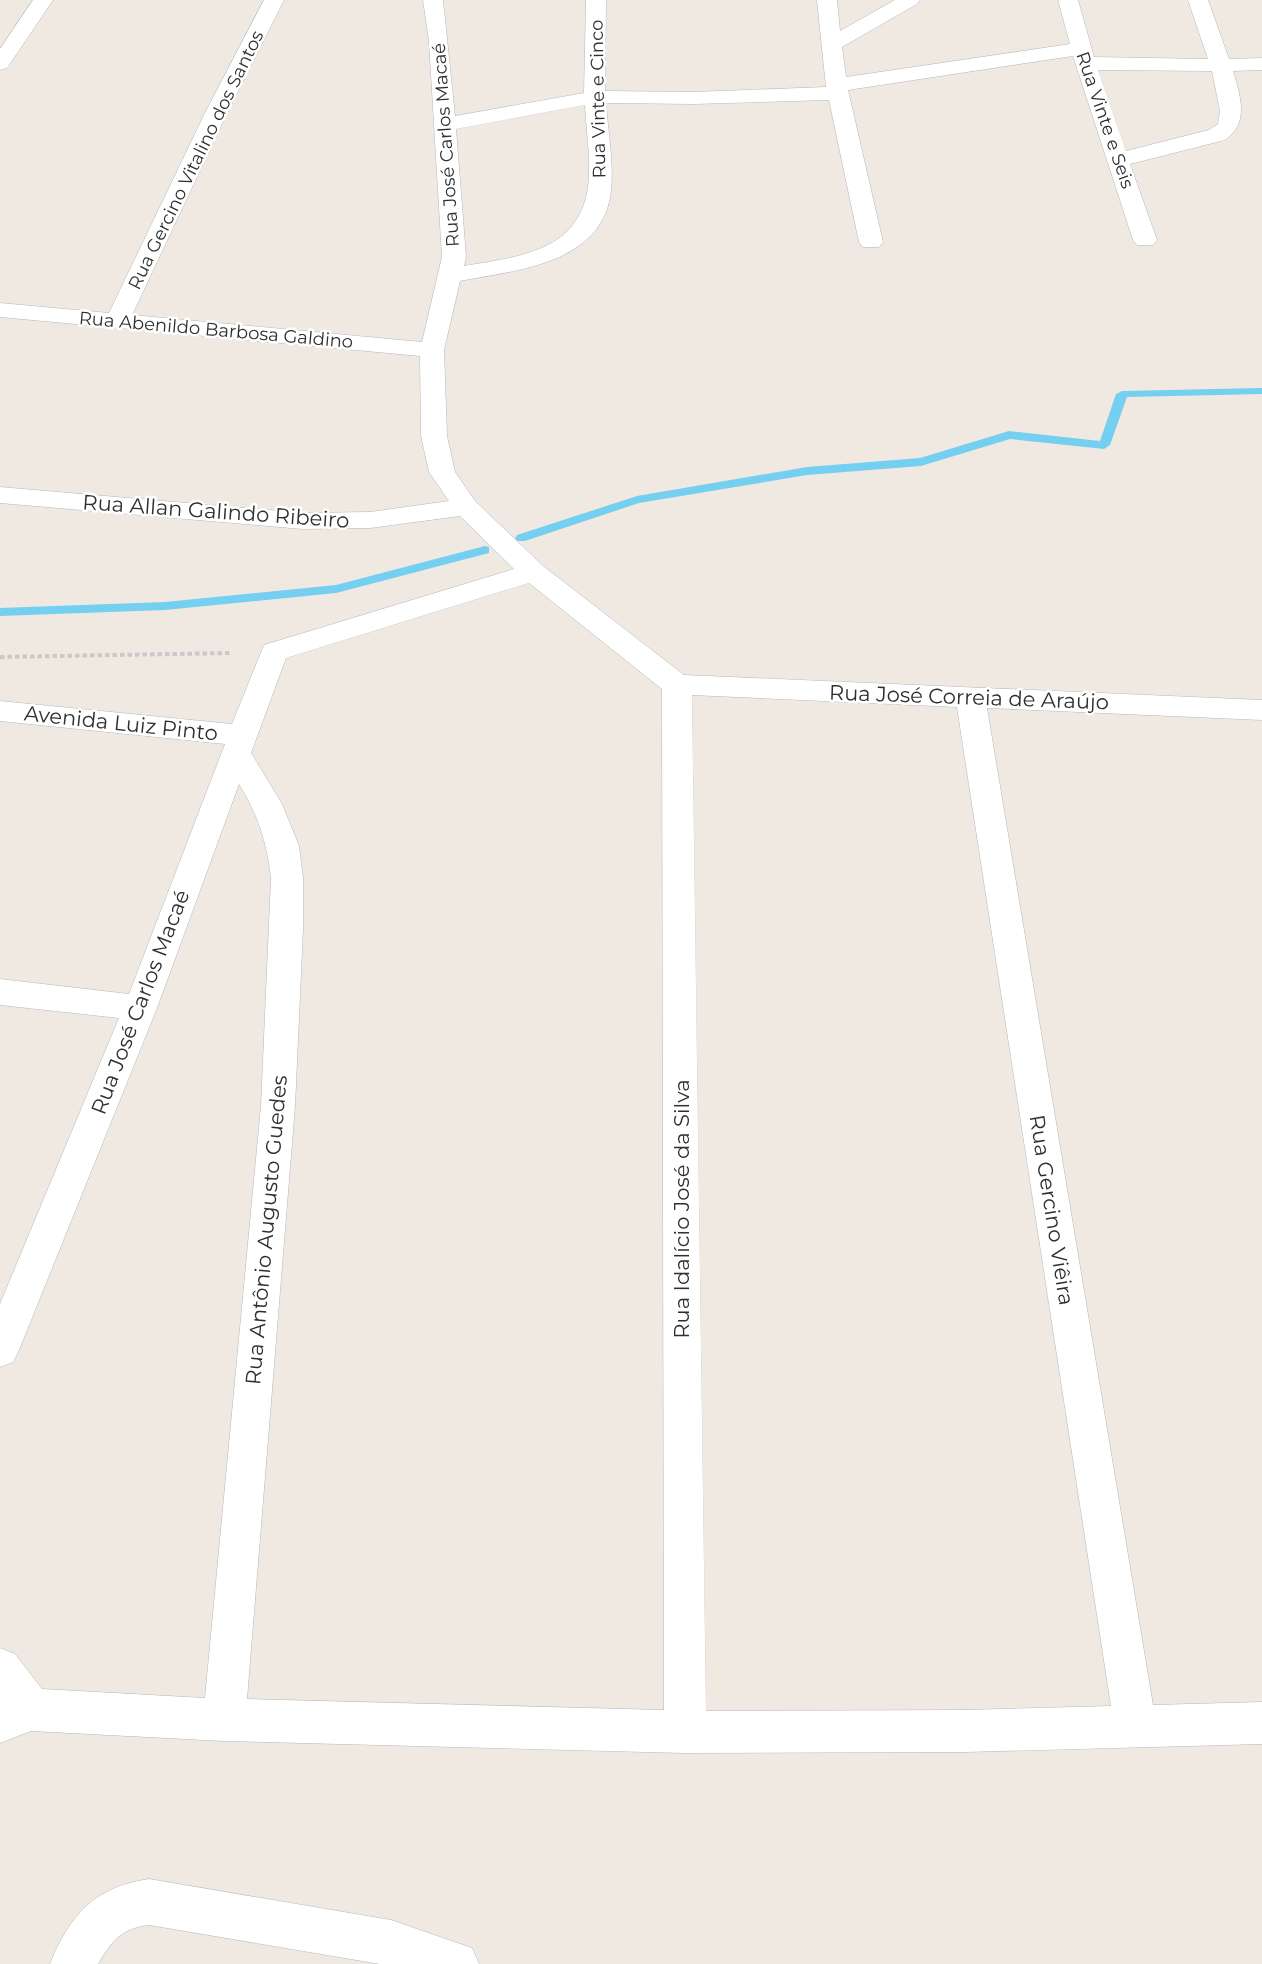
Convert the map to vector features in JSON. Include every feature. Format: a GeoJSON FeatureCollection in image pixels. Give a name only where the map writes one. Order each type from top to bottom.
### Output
{"type":"FeatureCollection","features":[{"type":"Feature","properties":{"kind":"street"},"geometry":{"type":"LineString","coordinates":[[0,64],[43,0]]}},
{"type":"Feature","properties":{"kind":"street","name":"Rua Gercino Vitalino dos Santos"},"geometry":{"type":"LineString","coordinates":[[118,320],[216,112],[274,0]]}},
{"type":"Feature","properties":{"kind":"street","name":"Rua José Carlos Macaé"},"geometry":{"type":"LineString","coordinates":[[433,0],[445,124],[454,257],[432,350],[434,436],[442,472],[466,507],[533,572],[676,685]]}},
{"type":"Feature","properties":{"kind":"street","name":"Rua Vinte e Cinco"},"geometry":{"type":"LineString","coordinates":[[449,276],[554,252],[573,240],[584,229],[595,207],[603,173],[595,97],[596,0]]}},
{"type":"Feature","properties":{"kind":"street"},"geometry":{"type":"LineString","coordinates":[[827,0],[837,89],[871,242]]}},
{"type":"Feature","properties":{"kind":"street"},"geometry":{"type":"LineString","coordinates":[[832,45],[910,0]]}},
{"type":"Feature","properties":{"kind":"street","name":"Rua Vinte e Seis"},"geometry":{"type":"LineString","coordinates":[[1068,0],[1083,56],[1145,240]]}},
{"type":"Feature","properties":{"kind":"street"},"geometry":{"type":"LineString","coordinates":[[1118,160],[1217,135],[1227,128],[1231,120],[1221,65],[1198,0]]}},
{"type":"Feature","properties":{"kind":"street"},"geometry":{"type":"LineString","coordinates":[[445,124],[595,97],[694,98],[837,89],[1083,56],[1221,65],[1262,64]]}},
{"type":"Feature","properties":{"kind":"street","name":"Rua Abenildo Barbosa Galdino"},"geometry":{"type":"LineString","coordinates":[[0,310],[432,350]]}},
{"type":"Feature","properties":{"kind":"street","name":"Rua Allan Galindo Ribeiro"},"geometry":{"type":"LineString","coordinates":[[0,495],[303,521],[370,520],[466,507]]}},
{"type":"Feature","properties":{"kind":"street"},"geometry":{"type":"LineString","coordinates":[[274,652],[533,572]]}},
{"type":"Feature","properties":{"kind":"street","name":"Rua José Carlos Macaé"},"geometry":{"type":"LineString","coordinates":[[1,1342],[140,1008],[274,652]]}},
{"type":"Feature","properties":{"kind":"street","name":"Rua José Correia de Araújo"},"geometry":{"type":"LineString","coordinates":[[676,685],[1262,710]]}},
{"type":"Feature","properties":{"kind":"street","name":"Rua Idalício José da Silva"},"geometry":{"type":"LineString","coordinates":[[676,685],[685,1732]]}},
{"type":"Feature","properties":{"kind":"street","name":"Rua Gercino Viêira"},"geometry":{"type":"LineString","coordinates":[[970,696],[1135,1724]]}},
{"type":"Feature","properties":{"kind":"street","name":"Avenida Luiz Pinto"},"geometry":{"type":"LineString","coordinates":[[0,711],[238,744]]}},
{"type":"Feature","properties":{"kind":"street","name":"Rua Antônio Augusto Guedes"},"geometry":{"type":"LineString","coordinates":[[224,1720],[278,1106],[287,929],[287,878],[283,846],[267,804],[238,744]]}},
{"type":"Feature","properties":{"kind":"street"},"geometry":{"type":"LineString","coordinates":[[0,992],[140,1008]]}},
{"type":"Feature","properties":{"kind":"street"},"geometry":{"type":"LineString","coordinates":[[0,1669],[15,1716],[685,1732],[965,1731],[1135,1724],[1262,1723]]}},
{"type":"Feature","properties":{"kind":"street"},"geometry":{"type":"LineString","coordinates":[[73,1964],[103,1918],[121,1906],[149,1902],[391,1943],[456,1964]]}},
{"type":"Feature","properties":{"kind":"path"},"geometry":{"type":"LineString","coordinates":[[0,657],[274,652]]}},
{"type":"Feature","properties":{"kind":"waterway"},"geometry":{"type":"LineString","coordinates":[[521,538],[637,500],[807,471],[921,462],[1009,435],[1104,445],[1122,394],[1262,391]]}},
{"type":"Feature","properties":{"kind":"waterway"},"geometry":{"type":"LineString","coordinates":[[0,612],[165,606],[336,589],[485,550]]}}]}
